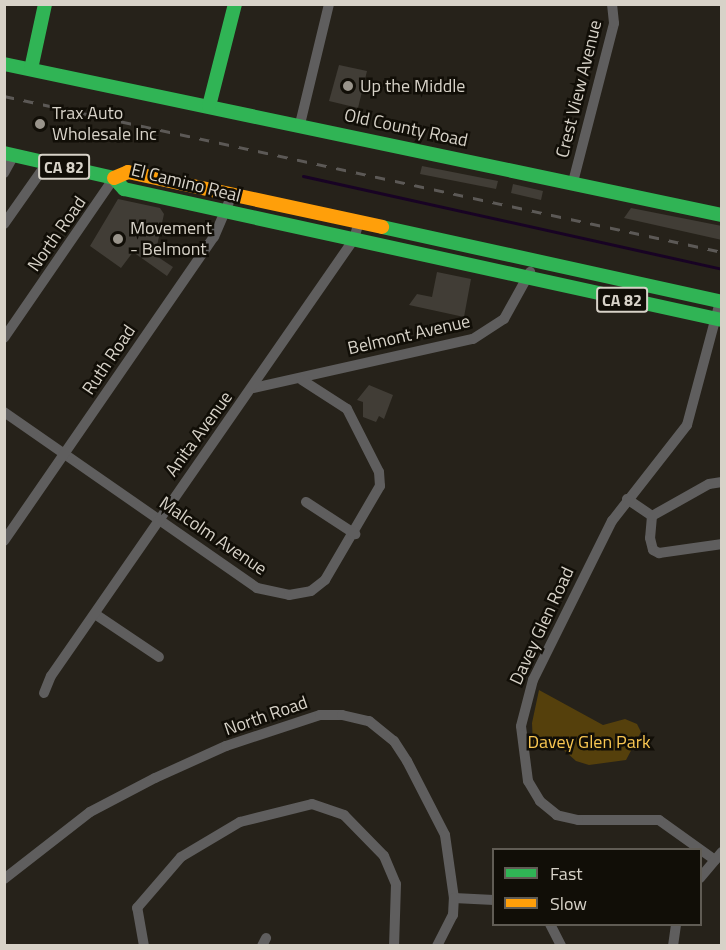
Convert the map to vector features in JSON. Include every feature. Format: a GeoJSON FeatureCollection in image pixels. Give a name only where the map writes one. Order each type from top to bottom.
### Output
{"type":"FeatureCollection","features":[{"type":"Feature","properties":{"kind":"main road"},"geometry":{"type":"LineString","coordinates":[[31,69],[45,4]]}},
{"type":"Feature","properties":{"kind":"main road"},"geometry":{"type":"LineString","coordinates":[[209,106],[235,4]]}},
{"type":"Feature","properties":{"kind":"main road","name":"Old County Road"},"geometry":{"type":"LineString","coordinates":[[4,64],[300,124],[722,215]]}},
{"type":"Feature","properties":{"kind":"main road","name":"CA 82"},"geometry":{"type":"LineString","coordinates":[[10,154],[114,178]]}},
{"type":"Feature","properties":{"kind":"main road","name":"El Camino Real"},"geometry":{"type":"LineString","coordinates":[[719,320],[529,276],[124,189],[114,178],[128,172],[721,302]]}},
{"type":"Feature","properties":{"kind":"street"},"geometry":{"type":"LineString","coordinates":[[300,124],[329,4]]}},
{"type":"Feature","properties":{"kind":"street","name":"Crest View Avenue"},"geometry":{"type":"LineString","coordinates":[[573,182],[614,23],[612,4]]}},
{"type":"Feature","properties":{"kind":"street"},"geometry":{"type":"LineString","coordinates":[[4,173],[10,154]]}},
{"type":"Feature","properties":{"kind":"street"},"geometry":{"type":"LineString","coordinates":[[4,224],[47,163]]}},
{"type":"Feature","properties":{"kind":"street","name":"North Road"},"geometry":{"type":"LineString","coordinates":[[4,338],[114,178]]}},
{"type":"Feature","properties":{"kind":"street","name":"Ruth Road"},"geometry":{"type":"LineString","coordinates":[[4,541],[227,212],[232,195]]}},
{"type":"Feature","properties":{"kind":"street","name":"Anita Avenue"},"geometry":{"type":"LineString","coordinates":[[44,693],[51,676],[354,239],[359,222]]}},
{"type":"Feature","properties":{"kind":"street","name":"Belmont Avenue"},"geometry":{"type":"LineString","coordinates":[[252,388],[302,380],[473,339],[504,319],[529,276],[532,260]]}},
{"type":"Feature","properties":{"kind":"street","name":"Davey Glen Road"},"geometry":{"type":"LineString","coordinates":[[718,856],[682,833],[648,817],[590,821],[557,815],[540,801],[528,781],[521,726],[525,702],[588,566],[627,499],[687,424],[719,320],[721,302]]}},
{"type":"Feature","properties":{"kind":"street","name":"Malcolm Avenue"},"geometry":{"type":"LineString","coordinates":[[4,412],[257,588],[289,596],[311,591],[325,580],[377,496],[379,472],[347,409],[302,380]]}},
{"type":"Feature","properties":{"kind":"street"},"geometry":{"type":"LineString","coordinates":[[652,516],[709,484],[722,482]]}},
{"type":"Feature","properties":{"kind":"street"},"geometry":{"type":"LineString","coordinates":[[627,499],[652,516]]}},
{"type":"Feature","properties":{"kind":"street"},"geometry":{"type":"LineString","coordinates":[[306,502],[355,534]]}},
{"type":"Feature","properties":{"kind":"street"},"geometry":{"type":"LineString","coordinates":[[652,516],[650,538],[653,550],[659,553],[722,544]]}},
{"type":"Feature","properties":{"kind":"street"},"geometry":{"type":"LineString","coordinates":[[95,614],[159,657]]}},
{"type":"Feature","properties":{"kind":"street","name":"North Road"},"geometry":{"type":"LineString","coordinates":[[4,879],[90,812],[155,778],[226,746],[320,715],[342,715],[369,721],[394,741],[407,760],[445,835],[454,898]]}},
{"type":"Feature","properties":{"kind":"street"},"geometry":{"type":"LineString","coordinates":[[144,945],[137,908],[181,857],[240,822],[312,804],[326,805],[344,815],[384,856],[396,884],[394,945]]}},
{"type":"Feature","properties":{"kind":"street"},"geometry":{"type":"LineString","coordinates":[[702,876],[718,856]]}},
{"type":"Feature","properties":{"kind":"street"},"geometry":{"type":"LineString","coordinates":[[437,945],[453,915],[454,898],[492,900]]}},
{"type":"Feature","properties":{"kind":"street"},"geometry":{"type":"LineString","coordinates":[[551,926],[561,945]]}},
{"type":"Feature","properties":{"kind":"street"},"geometry":{"type":"LineString","coordinates":[[673,945],[676,926]]}},
{"type":"Feature","properties":{"kind":"green space","name":"Davey Glen Park"},"geometry":{"type":"Polygon","coordinates":[[[539,690],[603,725],[625,719],[637,724],[641,732],[626,760],[589,765],[576,761],[556,743],[548,748],[533,745],[532,723],[539,690]]]}},
{"type":"Feature","properties":{"kind":"building","name":"Up the Middle"},"geometry":{"type":"Polygon","coordinates":[[[339,65],[367,71],[358,108],[329,101],[339,65]]]}},
{"type":"Feature","properties":{"kind":"building"},"geometry":{"type":"Polygon","coordinates":[[[422,166],[498,181],[496,189],[420,174],[422,166]]]}},
{"type":"Feature","properties":{"kind":"building"},"geometry":{"type":"Polygon","coordinates":[[[513,184],[543,191],[541,200],[511,193],[513,184]]]}},
{"type":"Feature","properties":{"kind":"building","name":"Movement - Belmont"},"geometry":{"type":"Polygon","coordinates":[[[118,199],[160,208],[164,214],[155,255],[173,267],[167,276],[133,252],[121,268],[90,246],[118,199]]]}},
{"type":"Feature","properties":{"kind":"building"},"geometry":{"type":"Polygon","coordinates":[[[631,208],[722,226],[722,240],[624,218],[631,208]]]}},
{"type":"Feature","properties":{"kind":"building"},"geometry":{"type":"Polygon","coordinates":[[[437,272],[471,279],[464,317],[409,305],[417,294],[432,297],[437,272]]]}},
{"type":"Feature","properties":{"kind":"building"},"geometry":{"type":"Polygon","coordinates":[[[369,385],[393,395],[384,419],[379,416],[376,422],[363,417],[363,402],[357,400],[369,385]]]}},
{"type":"Feature","properties":{"kind":"waterway"},"geometry":{"type":"LineString","coordinates":[[303,176],[722,269]]}},
{"type":"Feature","properties":{"kind":"railway"},"geometry":{"type":"LineString","coordinates":[[4,96],[722,252]]}},
{"type":"Feature","properties":{"kind":"traffic: fast"},"geometry":{"type":"LineString","coordinates":[[31,69],[45,4]]}},
{"type":"Feature","properties":{"kind":"traffic: fast"},"geometry":{"type":"LineString","coordinates":[[209,106],[235,4]]}},
{"type":"Feature","properties":{"kind":"traffic: fast"},"geometry":{"type":"LineString","coordinates":[[4,64],[722,215]]}},
{"type":"Feature","properties":{"kind":"traffic: fast"},"geometry":{"type":"LineString","coordinates":[[4,153],[114,178]]}},
{"type":"Feature","properties":{"kind":"traffic: fast"},"geometry":{"type":"LineString","coordinates":[[114,178],[124,189],[722,320]]}},
{"type":"Feature","properties":{"kind":"traffic: fast"},"geometry":{"type":"LineString","coordinates":[[382,227],[722,302]]}},
{"type":"Feature","properties":{"kind":"traffic: slow"},"geometry":{"type":"LineString","coordinates":[[114,178],[128,172],[382,227]]}},
{"type":"Feature","properties":{"kind":"place","name":"Up the Middle"},"geometry":{"type":"Point","coordinates":[348,86]}},
{"type":"Feature","properties":{"kind":"place","name":"Trax Auto Wholesale Inc"},"geometry":{"type":"Point","coordinates":[40,124]}},
{"type":"Feature","properties":{"kind":"place","name":"Movement - Belmont"},"geometry":{"type":"Point","coordinates":[118,239]}}]}
